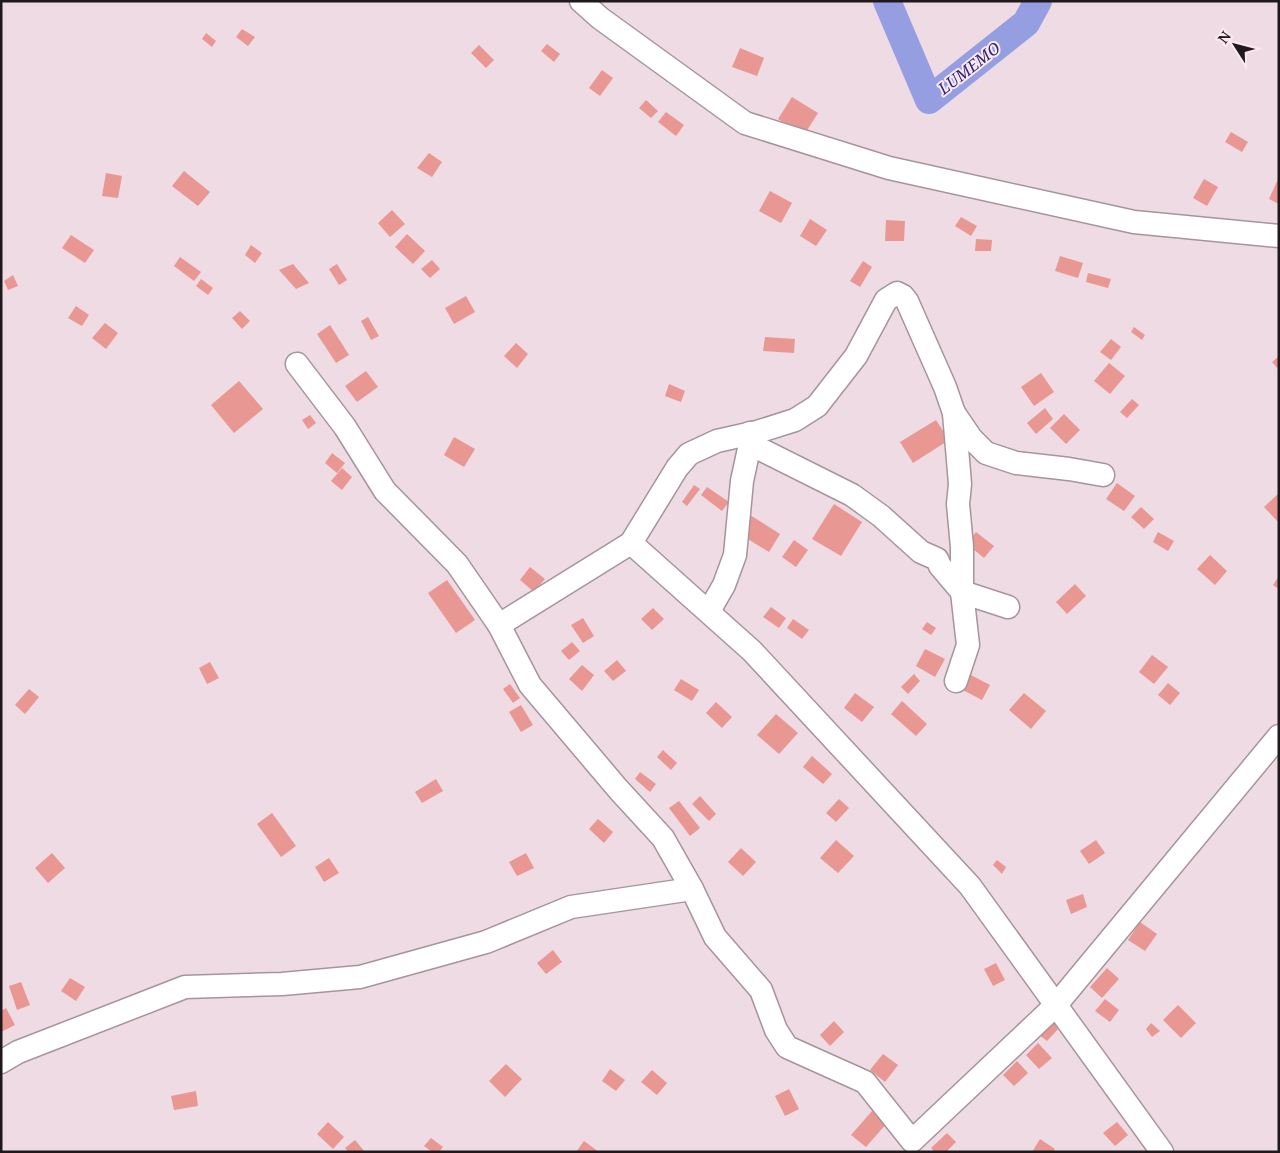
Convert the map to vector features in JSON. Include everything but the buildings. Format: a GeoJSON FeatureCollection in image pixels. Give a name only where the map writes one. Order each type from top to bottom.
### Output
{"type":"FeatureCollection","features":[{"type":"Feature","properties":{"kind":"street"},"geometry":{"type":"LineString","coordinates":[[581,1],[600,18],[745,123],[889,168],[1134,222],[1279,236]]}},
{"type":"Feature","properties":{"kind":"street"},"geometry":{"type":"LineString","coordinates":[[499,625],[631,543],[676,468],[690,454],[717,442],[750,438],[794,420],[817,406],[856,356],[886,300],[897,293],[907,300],[945,387],[954,414],[960,484],[958,504],[962,546],[962,592],[968,645],[956,681]]}},
{"type":"Feature","properties":{"kind":"street"},"geometry":{"type":"LineString","coordinates":[[297,364],[346,427],[385,491],[457,564],[499,625],[530,685],[618,789],[663,838],[715,937],[761,990],[776,1030],[787,1047],[865,1082],[912,1141],[1056,1006],[1279,736]]}},
{"type":"Feature","properties":{"kind":"street"},"geometry":{"type":"LineString","coordinates":[[954,414],[971,438],[986,453],[1016,463],[1052,466],[1103,475]]}},
{"type":"Feature","properties":{"kind":"street"},"geometry":{"type":"LineString","coordinates":[[750,438],[852,494],[881,516],[921,552],[937,558],[940,566],[962,592],[1008,607]]}},
{"type":"Feature","properties":{"kind":"street"},"geometry":{"type":"LineString","coordinates":[[709,611],[724,585],[735,555],[742,481],[750,438]]}},
{"type":"Feature","properties":{"kind":"street"},"geometry":{"type":"LineString","coordinates":[[631,543],[752,651],[970,886],[1162,1152]]}},
{"type":"Feature","properties":{"kind":"street"},"geometry":{"type":"LineString","coordinates":[[1,1062],[18,1052],[185,987],[282,984],[360,977],[486,942],[571,907],[692,890]]}},
{"type":"Feature","properties":{"kind":"waterway","name":"LUMEMO"},"geometry":{"type":"LineString","coordinates":[[887,1],[929,100],[1026,23],[1038,1]]}}]}
